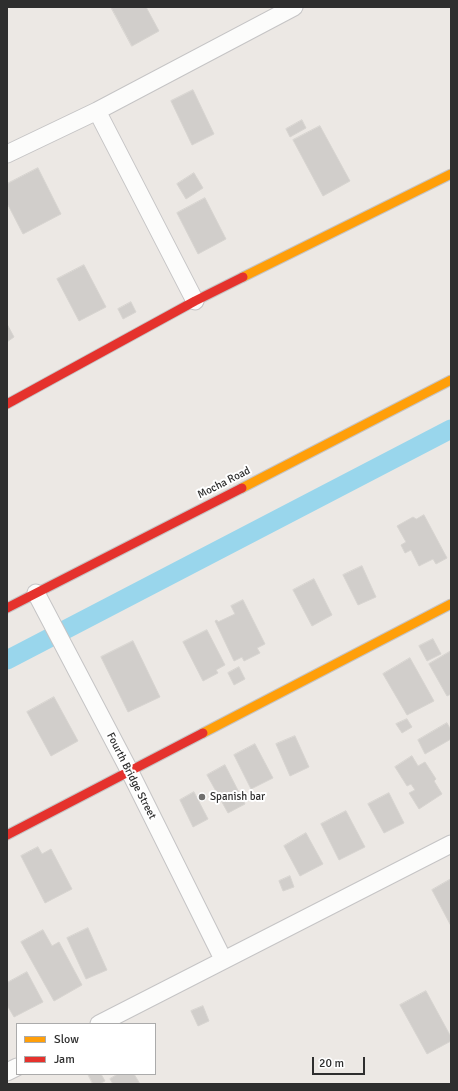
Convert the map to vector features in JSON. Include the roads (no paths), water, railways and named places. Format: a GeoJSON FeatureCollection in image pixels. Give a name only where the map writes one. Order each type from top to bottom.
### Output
{"type":"FeatureCollection","features":[{"type":"Feature","properties":{"kind":"street"},"geometry":{"type":"LineString","coordinates":[[7,154],[97,111],[294,7]]}},
{"type":"Feature","properties":{"kind":"street"},"geometry":{"type":"LineString","coordinates":[[97,111],[195,301]]}},
{"type":"Feature","properties":{"kind":"street"},"geometry":{"type":"LineString","coordinates":[[7,404],[195,301],[451,174]]}},
{"type":"Feature","properties":{"kind":"street","name":"Mocha Road"},"geometry":{"type":"LineString","coordinates":[[7,608],[451,380]]}},
{"type":"Feature","properties":{"kind":"street","name":"Fourth Bridge Street"},"geometry":{"type":"LineString","coordinates":[[36,593],[129,770],[223,959]]}},
{"type":"Feature","properties":{"kind":"street"},"geometry":{"type":"LineString","coordinates":[[7,835],[129,770],[451,604]]}},
{"type":"Feature","properties":{"kind":"street"},"geometry":{"type":"LineString","coordinates":[[101,1023],[223,959],[451,844]]}},
{"type":"Feature","properties":{"kind":"street"},"geometry":{"type":"LineString","coordinates":[[7,1072],[16,1067]]}},
{"type":"Feature","properties":{"kind":"waterway"},"geometry":{"type":"LineString","coordinates":[[7,660],[451,429]]}},
{"type":"Feature","properties":{"kind":"place","name":"Spanish bar"},"geometry":{"type":"Point","coordinates":[202,797]}}]}
